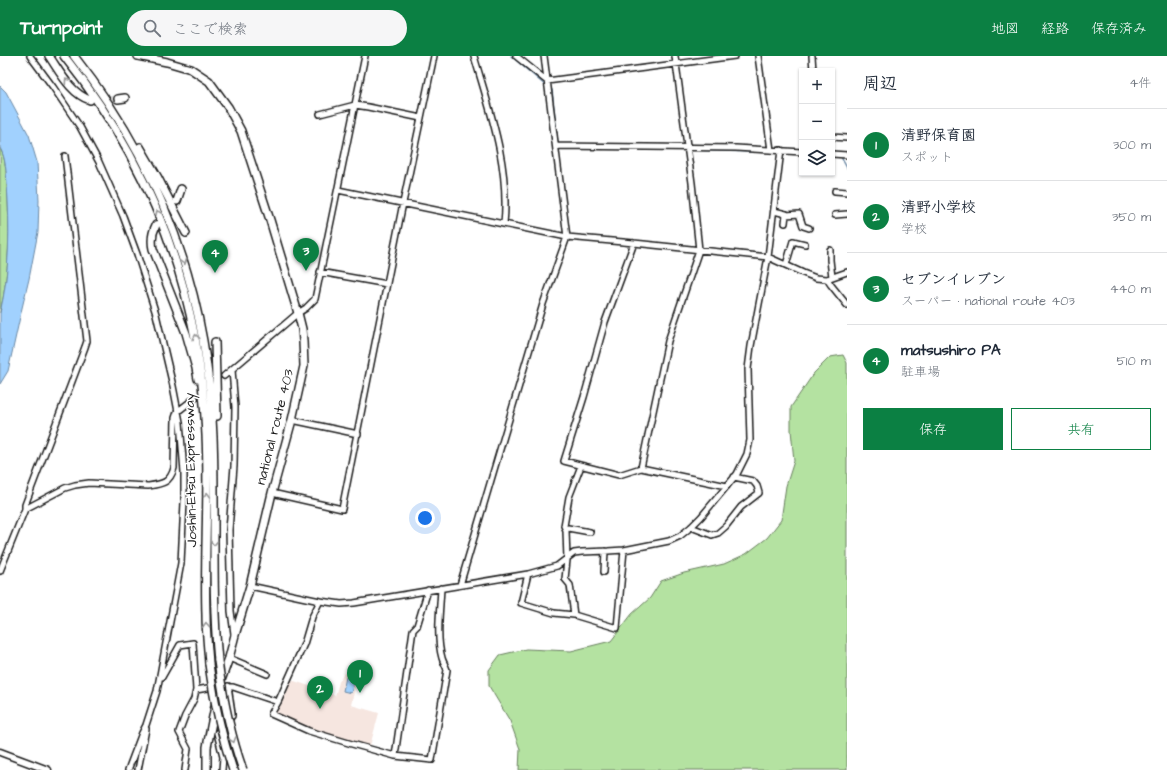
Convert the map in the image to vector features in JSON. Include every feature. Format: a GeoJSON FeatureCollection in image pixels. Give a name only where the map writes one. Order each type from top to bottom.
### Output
{"type":"FeatureCollection","features":[{"type":"Feature","properties":{"kind":"highway"},"geometry":{"type":"LineString","coordinates":[[50,56],[74,90],[82,97],[90,100]]}},
{"type":"Feature","properties":{"kind":"highway","name":"Joshin-Etsu Expressway"},"geometry":{"type":"LineString","coordinates":[[64,56],[93,93],[126,146],[148,189],[172,249],[186,293],[197,344],[203,392],[207,457],[206,593],[209,664],[214,701],[219,723],[234,770]]}},
{"type":"Feature","properties":{"kind":"highway","name":"Joshin-Etsu Expressway"},"geometry":{"type":"LineString","coordinates":[[74,56],[97,87],[126,131],[155,186],[179,246],[193,291],[203,337],[210,386],[213,435],[214,595],[218,661],[226,715],[243,770]]}},
{"type":"Feature","properties":{"kind":"highway","name":"national route 403"},"geometry":{"type":"LineString","coordinates":[[138,56],[166,59],[191,69],[209,81],[228,107],[241,131],[270,220],[302,329],[304,366],[292,420],[272,493],[250,586],[235,635],[230,658],[219,686],[207,747],[207,770]]}},
{"type":"Feature","properties":{"kind":"highway"},"geometry":{"type":"LineString","coordinates":[[97,87],[118,114],[146,157],[186,233]]}},
{"type":"Feature","properties":{"kind":"highway"},"geometry":{"type":"LineString","coordinates":[[177,201],[181,189]]}},
{"type":"Feature","properties":{"kind":"highway"},"geometry":{"type":"LineString","coordinates":[[156,225],[152,234],[153,249],[180,317],[196,368],[207,457]]}},
{"type":"Feature","properties":{"kind":"highway"},"geometry":{"type":"LineString","coordinates":[[214,512],[217,455],[215,342]]}},
{"type":"Feature","properties":{"kind":"main road"},"geometry":{"type":"LineString","coordinates":[[0,752],[48,770]]}},
{"type":"Feature","properties":{"kind":"street"},"geometry":{"type":"LineString","coordinates":[[30,56],[80,127],[99,162],[123,216],[138,254],[156,314],[170,372],[181,429],[184,472],[183,541],[181,562],[157,691]]}},
{"type":"Feature","properties":{"kind":"street"},"geometry":{"type":"LineString","coordinates":[[224,376],[315,299],[366,56]]}},
{"type":"Feature","properties":{"kind":"street"},"geometry":{"type":"LineString","coordinates":[[272,493],[342,509],[434,56]]}},
{"type":"Feature","properties":{"kind":"street"},"geometry":{"type":"LineString","coordinates":[[474,56],[503,164],[506,210],[504,224]]}},
{"type":"Feature","properties":{"kind":"street"},"geometry":{"type":"LineString","coordinates":[[516,56],[547,81],[735,56]]}},
{"type":"Feature","properties":{"kind":"street"},"geometry":{"type":"LineString","coordinates":[[460,585],[543,304],[567,238],[544,56]]}},
{"type":"Feature","properties":{"kind":"street"},"geometry":{"type":"LineString","coordinates":[[641,468],[668,341],[699,250],[688,148],[675,56]]}},
{"type":"Feature","properties":{"kind":"street"},"geometry":{"type":"LineString","coordinates":[[758,56],[771,150]]}},
{"type":"Feature","properties":{"kind":"street"},"geometry":{"type":"LineString","coordinates":[[812,56],[813,68]]}},
{"type":"Feature","properties":{"kind":"street"},"geometry":{"type":"LineString","coordinates":[[320,114],[355,105],[422,118]]}},
{"type":"Feature","properties":{"kind":"street"},"geometry":{"type":"LineString","coordinates":[[835,137],[847,138]]}},
{"type":"Feature","properties":{"kind":"street"},"geometry":{"type":"LineString","coordinates":[[556,146],[736,148],[799,152]]}},
{"type":"Feature","properties":{"kind":"street"},"geometry":{"type":"LineString","coordinates":[[250,586],[320,601],[341,604],[354,603],[528,574],[557,566],[574,553],[624,550],[669,541],[680,536],[691,527],[734,477],[747,454],[750,440],[748,369],[768,257],[781,150]]}},
{"type":"Feature","properties":{"kind":"street"},"geometry":{"type":"LineString","coordinates":[[835,155],[846,157]]}},
{"type":"Feature","properties":{"kind":"street"},"geometry":{"type":"LineString","coordinates":[[0,571],[25,509],[25,505],[87,341],[65,156]]}},
{"type":"Feature","properties":{"kind":"street"},"geometry":{"type":"LineString","coordinates":[[338,190],[567,238],[634,243],[768,257],[816,278],[829,278],[847,272]]}},
{"type":"Feature","properties":{"kind":"street"},"geometry":{"type":"LineString","coordinates":[[835,191],[847,192]]}},
{"type":"Feature","properties":{"kind":"street"},"geometry":{"type":"LineString","coordinates":[[774,211],[786,215],[799,214],[803,226],[809,228]]}},
{"type":"Feature","properties":{"kind":"street"},"geometry":{"type":"LineString","coordinates":[[835,215],[847,214]]}},
{"type":"Feature","properties":{"kind":"street"},"geometry":{"type":"LineString","coordinates":[[785,223],[786,215]]}},
{"type":"Feature","properties":{"kind":"street"},"geometry":{"type":"LineString","coordinates":[[786,265],[793,241],[805,244]]}},
{"type":"Feature","properties":{"kind":"street"},"geometry":{"type":"LineString","coordinates":[[634,243],[605,322],[564,461],[619,476],[641,468],[727,486]]}},
{"type":"Feature","properties":{"kind":"street"},"geometry":{"type":"LineString","coordinates":[[830,250],[829,278],[831,285],[847,305]]}},
{"type":"Feature","properties":{"kind":"street"},"geometry":{"type":"LineString","coordinates":[[320,272],[387,284]]}},
{"type":"Feature","properties":{"kind":"street"},"geometry":{"type":"LineString","coordinates":[[232,370],[235,406],[234,466],[229,530],[231,611],[235,635]]}},
{"type":"Feature","properties":{"kind":"street"},"geometry":{"type":"LineString","coordinates":[[25,509],[75,484],[89,483],[148,486],[157,485],[168,480],[172,476],[174,468],[175,418],[178,412],[195,398]]}},
{"type":"Feature","properties":{"kind":"street"},"geometry":{"type":"LineString","coordinates":[[292,420],[358,434]]}},
{"type":"Feature","properties":{"kind":"street"},"geometry":{"type":"LineString","coordinates":[[574,615],[570,585],[566,579],[566,530],[564,526],[569,497],[581,466]]}},
{"type":"Feature","properties":{"kind":"street"},"geometry":{"type":"LineString","coordinates":[[691,527],[712,534],[718,532],[726,526],[741,507],[759,493],[753,480],[734,477]]}},
{"type":"Feature","properties":{"kind":"street"},"geometry":{"type":"LineString","coordinates":[[566,530],[568,528],[590,532]]}},
{"type":"Feature","properties":{"kind":"street"},"geometry":{"type":"LineString","coordinates":[[528,574],[521,604],[554,613],[574,615],[617,628],[624,550]]}},
{"type":"Feature","properties":{"kind":"street"},"geometry":{"type":"LineString","coordinates":[[604,572],[605,551]]}},
{"type":"Feature","properties":{"kind":"street"},"geometry":{"type":"LineString","coordinates":[[320,601],[312,616],[304,644],[278,702],[271,714],[309,732],[395,756],[432,760],[447,670],[442,658],[440,645],[439,622],[442,588]]}},
{"type":"Feature","properties":{"kind":"street"},"geometry":{"type":"LineString","coordinates":[[395,756],[413,630],[417,626],[428,590]]}},
{"type":"Feature","properties":{"kind":"street"},"geometry":{"type":"LineString","coordinates":[[138,770],[146,725],[164,672],[180,645],[193,643],[196,690],[194,699],[179,732],[188,749],[185,770]]}},
{"type":"Feature","properties":{"kind":"street"},"geometry":{"type":"LineString","coordinates":[[230,658],[267,674]]}},
{"type":"Feature","properties":{"kind":"street"},"geometry":{"type":"LineString","coordinates":[[196,690],[228,686],[240,688],[278,702]]}},
{"type":"Feature","properties":{"kind":"street"},"geometry":{"type":"LineString","coordinates":[[222,770],[223,757],[217,733],[232,716],[228,686]]}},
{"type":"Feature","properties":{"kind":"street"},"geometry":{"type":"LineString","coordinates":[[128,770],[146,725]]}},
{"type":"Feature","properties":{"kind":"shaded area"},"geometry":{"type":"Polygon","coordinates":[[[344,673],[358,676],[351,705],[379,713],[370,746],[310,730],[275,713],[288,679],[328,692],[335,696],[339,682],[344,673]]]}},
{"type":"Feature","properties":{"kind":"green space"},"geometry":{"type":"Polygon","coordinates":[[[0,148],[5,161],[6,170],[9,233],[6,281],[0,313],[0,148]]]}},
{"type":"Feature","properties":{"kind":"green space"},"geometry":{"type":"Polygon","coordinates":[[[843,355],[847,363],[847,770],[519,770],[520,749],[510,721],[489,686],[489,670],[500,655],[526,649],[571,651],[611,641],[632,614],[650,598],[661,581],[684,573],[724,564],[746,554],[767,538],[781,520],[786,486],[794,461],[791,430],[791,407],[814,373],[830,357],[843,355]]]}},
{"type":"Feature","properties":{"kind":"water"},"geometry":{"type":"Polygon","coordinates":[[[0,86],[6,92],[29,135],[37,162],[39,200],[38,232],[29,279],[8,371],[0,384],[0,313],[6,281],[9,233],[6,170],[5,161],[0,148],[0,86]]]}},
{"type":"Feature","properties":{"kind":"water"},"geometry":{"type":"Polygon","coordinates":[[[346,677],[355,679],[351,693],[343,691],[346,677]]]}},
{"type":"Feature","properties":{"kind":"waterway"},"geometry":{"type":"LineString","coordinates":[[511,56],[546,86]]}},
{"type":"Feature","properties":{"kind":"waterway"},"geometry":{"type":"LineString","coordinates":[[551,89],[558,144]]}},
{"type":"Feature","properties":{"kind":"waterway"},"geometry":{"type":"LineString","coordinates":[[558,148],[686,150]]}},
{"type":"Feature","properties":{"kind":"waterway"},"geometry":{"type":"LineString","coordinates":[[690,150],[754,152]]}},
{"type":"Feature","properties":{"kind":"waterway"},"geometry":{"type":"LineString","coordinates":[[835,157],[841,157],[847,168]]}},
{"type":"Feature","properties":{"kind":"tunnel"},"geometry":{"type":"LineString","coordinates":[[100,100],[118,99]]}},
{"type":"Feature","properties":{"kind":"place","name":"セブンイレブン"},"geometry":{"type":"Point","coordinates":[306,271]}},
{"type":"Feature","properties":{"kind":"place","name":"matsushiro PA"},"geometry":{"type":"Point","coordinates":[215,273]}},
{"type":"Feature","properties":{"kind":"place","name":"清野保育園"},"geometry":{"type":"Point","coordinates":[360,693]}},
{"type":"Feature","properties":{"kind":"place","name":"清野小学校"},"geometry":{"type":"Point","coordinates":[320,709]}}]}
